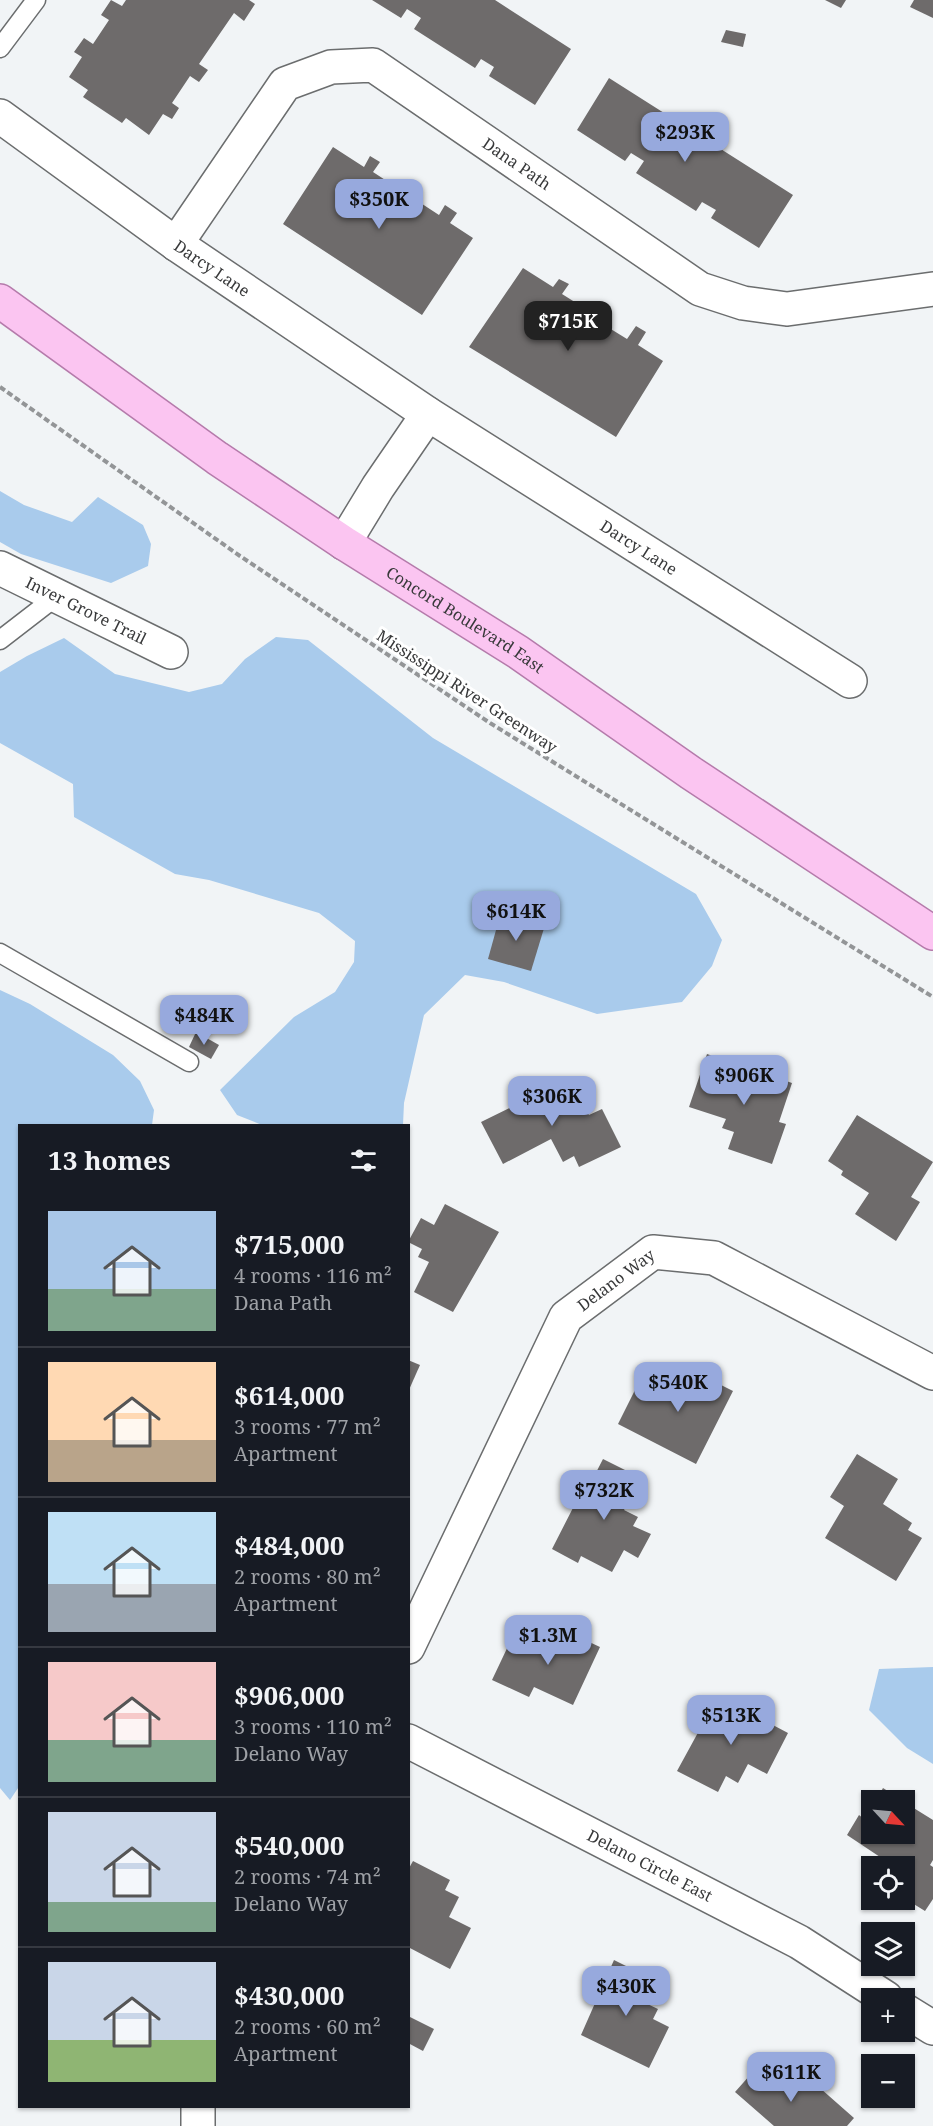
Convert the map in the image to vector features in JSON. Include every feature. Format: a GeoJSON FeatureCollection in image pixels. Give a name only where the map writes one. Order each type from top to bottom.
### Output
{"type":"FeatureCollection","features":[{"type":"Feature","properties":{"kind":"main road","name":"Concord Boulevard East"},"geometry":{"type":"LineString","coordinates":[[0,301],[217,458],[344,543],[518,652],[691,773],[933,933]]}},
{"type":"Feature","properties":{"kind":"street","name":"Dana Path"},"geometry":{"type":"LineString","coordinates":[[176,244],[285,84],[331,67],[373,65],[700,289],[742,303],[787,309],[933,289]]}},
{"type":"Feature","properties":{"kind":"street","name":"Darcy Lane"},"geometry":{"type":"LineString","coordinates":[[0,116],[176,244],[428,414],[850,681]]}},
{"type":"Feature","properties":{"kind":"street"},"geometry":{"type":"LineString","coordinates":[[344,543],[378,487],[428,414]]}},
{"type":"Feature","properties":{"kind":"street","name":"Inver Grove Trail"},"geometry":{"type":"LineString","coordinates":[[0,568],[171,652]]}},
{"type":"Feature","properties":{"kind":"street","name":"Delano Way"},"geometry":{"type":"LineString","coordinates":[[410,1643],[566,1317],[653,1252],[714,1258],[933,1373]]}},
{"type":"Feature","properties":{"kind":"street","name":"Delano Circle East"},"geometry":{"type":"LineString","coordinates":[[410,1743],[799,1942],[870,1988]]}},
{"type":"Feature","properties":{"kind":"street"},"geometry":{"type":"LineString","coordinates":[[915,2017],[933,2028]]}},
{"type":"Feature","properties":{"kind":"street"},"geometry":{"type":"LineString","coordinates":[[198,2108],[198,2126]]}},
{"type":"Feature","properties":{"kind":"lane"},"geometry":{"type":"LineString","coordinates":[[0,48],[36,0]]}},
{"type":"Feature","properties":{"kind":"lane"},"geometry":{"type":"LineString","coordinates":[[0,640],[57,596]]}},
{"type":"Feature","properties":{"kind":"lane"},"geometry":{"type":"LineString","coordinates":[[0,953],[189,1062]]}},
{"type":"Feature","properties":{"kind":"path","name":"Mississippi River Greenway"},"geometry":{"type":"LineString","coordinates":[[0,387],[240,556],[490,723],[933,997]]}},
{"type":"Feature","properties":{"kind":"shaded area"},"geometry":{"type":"Polygon","coordinates":[[[0,491],[24,505],[72,522],[98,497],[143,525],[151,544],[148,566],[111,583],[21,554],[0,542],[0,491]]]}},
{"type":"Feature","properties":{"kind":"shaded area"},"geometry":{"type":"Polygon","coordinates":[[[276,637],[308,640],[433,738],[696,894],[722,940],[712,966],[682,1002],[597,1014],[504,982],[465,975],[424,1015],[404,1103],[403,1124],[260,1124],[237,1115],[220,1090],[294,1017],[335,992],[354,962],[355,941],[319,913],[209,880],[175,874],[74,817],[73,784],[0,743],[0,672],[64,638],[115,674],[189,692],[222,684],[245,659],[276,637]]]}},
{"type":"Feature","properties":{"kind":"shaded area"},"geometry":{"type":"Polygon","coordinates":[[[0,990],[30,1004],[113,1055],[140,1081],[154,1110],[152,1124],[18,1124],[18,1788],[10,1800],[0,1788],[0,990]]]}},
{"type":"Feature","properties":{"kind":"shaded area"},"geometry":{"type":"Polygon","coordinates":[[[933,1667],[933,1764],[907,1748],[869,1710],[879,1669],[933,1667]]]}},
{"type":"Feature","properties":{"kind":"building"},"geometry":{"type":"Polygon","coordinates":[[[111,0],[122,6],[126,0],[249,0],[255,4],[244,21],[234,13],[199,64],[208,70],[199,82],[190,76],[172,103],[179,108],[172,119],[163,114],[149,135],[126,118],[122,123],[83,97],[88,90],[69,77],[82,57],[74,52],[84,38],[93,44],[109,20],[101,15],[111,0]]]}},
{"type":"Feature","properties":{"kind":"building"},"geometry":{"type":"Polygon","coordinates":[[[372,0],[495,0],[571,49],[535,105],[489,76],[494,67],[481,59],[475,68],[414,29],[421,18],[407,9],[401,18],[372,0]]]}},
{"type":"Feature","properties":{"kind":"building"},"geometry":{"type":"Polygon","coordinates":[[[825,0],[846,0],[841,8],[825,0]]]}},
{"type":"Feature","properties":{"kind":"building"},"geometry":{"type":"Polygon","coordinates":[[[914,0],[933,0],[933,18],[910,7],[914,0]]]}},
{"type":"Feature","properties":{"kind":"building"},"geometry":{"type":"Polygon","coordinates":[[[726,30],[746,34],[743,47],[721,42],[726,30]]]}},
{"type":"Feature","properties":{"kind":"building"},"geometry":{"type":"Polygon","coordinates":[[[609,78],[793,195],[759,248],[711,218],[716,210],[702,202],[696,211],[636,173],[644,161],[631,153],[625,161],[577,130],[609,78]]]}},
{"type":"Feature","properties":{"kind":"building"},"geometry":{"type":"Polygon","coordinates":[[[333,147],[364,167],[370,156],[380,162],[373,172],[399,189],[406,180],[419,188],[413,198],[439,215],[445,205],[457,213],[450,223],[473,238],[422,315],[283,224],[333,147]]]}},
{"type":"Feature","properties":{"kind":"building"},"geometry":{"type":"Polygon","coordinates":[[[523,268],[553,287],[559,279],[569,284],[562,294],[589,311],[594,301],[608,309],[601,323],[627,339],[636,326],[646,332],[638,345],[663,361],[616,437],[469,347],[523,268]]]}},
{"type":"Feature","properties":{"kind":"building"},"geometry":{"type":"Polygon","coordinates":[[[501,912],[545,925],[531,971],[488,959],[501,912]]]}},
{"type":"Feature","properties":{"kind":"building"},"geometry":{"type":"Polygon","coordinates":[[[196,1032],[219,1045],[211,1059],[189,1047],[196,1032]]]}},
{"type":"Feature","properties":{"kind":"building"},"geometry":{"type":"Polygon","coordinates":[[[707,1054],[792,1083],[779,1122],[786,1124],[772,1164],[728,1149],[734,1132],[722,1128],[726,1119],[689,1107],[707,1054]]]}},
{"type":"Feature","properties":{"kind":"building"},"geometry":{"type":"Polygon","coordinates":[[[571,1078],[589,1115],[602,1109],[621,1147],[579,1167],[574,1156],[563,1162],[551,1139],[503,1164],[481,1122],[571,1078]]]}},
{"type":"Feature","properties":{"kind":"building"},"geometry":{"type":"Polygon","coordinates":[[[857,1115],[933,1162],[911,1197],[920,1202],[896,1241],[855,1214],[869,1193],[841,1175],[843,1171],[828,1161],[857,1115]]]}},
{"type":"Feature","properties":{"kind":"building"},"geometry":{"type":"Polygon","coordinates":[[[445,1204],[499,1232],[453,1312],[414,1292],[429,1262],[418,1257],[422,1249],[410,1243],[410,1238],[421,1218],[434,1225],[445,1204]]]}},
{"type":"Feature","properties":{"kind":"building"},"geometry":{"type":"Polygon","coordinates":[[[410,1361],[420,1365],[410,1388],[410,1361]]]}},
{"type":"Feature","properties":{"kind":"building"},"geometry":{"type":"Polygon","coordinates":[[[683,1366],[733,1391],[696,1464],[618,1424],[637,1386],[650,1392],[657,1379],[672,1386],[683,1366]]]}},
{"type":"Feature","properties":{"kind":"building"},"geometry":{"type":"Polygon","coordinates":[[[857,1454],[898,1479],[883,1504],[912,1523],[908,1530],[922,1538],[896,1581],[825,1538],[844,1506],[830,1497],[857,1454]]]}},
{"type":"Feature","properties":{"kind":"building"},"geometry":{"type":"Polygon","coordinates":[[[603,1459],[641,1478],[624,1510],[638,1517],[633,1526],[651,1534],[638,1558],[624,1550],[612,1572],[581,1556],[578,1563],[552,1549],[576,1502],[585,1507],[589,1499],[584,1496],[603,1459]]]}},
{"type":"Feature","properties":{"kind":"building"},"geometry":{"type":"Polygon","coordinates":[[[557,1627],[600,1647],[573,1705],[534,1687],[529,1697],[492,1680],[511,1640],[521,1646],[527,1635],[549,1645],[557,1627]]]}},
{"type":"Feature","properties":{"kind":"building"},"geometry":{"type":"Polygon","coordinates":[[[718,1696],[788,1733],[767,1774],[748,1764],[738,1783],[726,1776],[718,1792],[677,1771],[718,1696]]]}},
{"type":"Feature","properties":{"kind":"building"},"geometry":{"type":"Polygon","coordinates":[[[915,1809],[933,1820],[933,1860],[930,1865],[933,1867],[933,1899],[925,1911],[915,1905],[915,1856],[878,1856],[847,1835],[859,1815],[861,1817],[861,1844],[915,1844],[915,1809]]]}},
{"type":"Feature","properties":{"kind":"building"},"geometry":{"type":"Polygon","coordinates":[[[413,1861],[450,1880],[445,1890],[459,1897],[449,1917],[471,1928],[450,1969],[410,1948],[410,1866],[413,1861]]]}},
{"type":"Feature","properties":{"kind":"building"},"geometry":{"type":"Polygon","coordinates":[[[614,1960],[650,1978],[639,2000],[658,2009],[653,2019],[669,2027],[649,2068],[581,2035],[614,1960]]]}},
{"type":"Feature","properties":{"kind":"building"},"geometry":{"type":"Polygon","coordinates":[[[410,2017],[434,2029],[423,2051],[410,2044],[410,2017]]]}},
{"type":"Feature","properties":{"kind":"building"},"geometry":{"type":"Polygon","coordinates":[[[759,2065],[784,2087],[790,2080],[803,2091],[812,2081],[854,2118],[847,2126],[774,2126],[735,2092],[759,2065]]]}}]}
